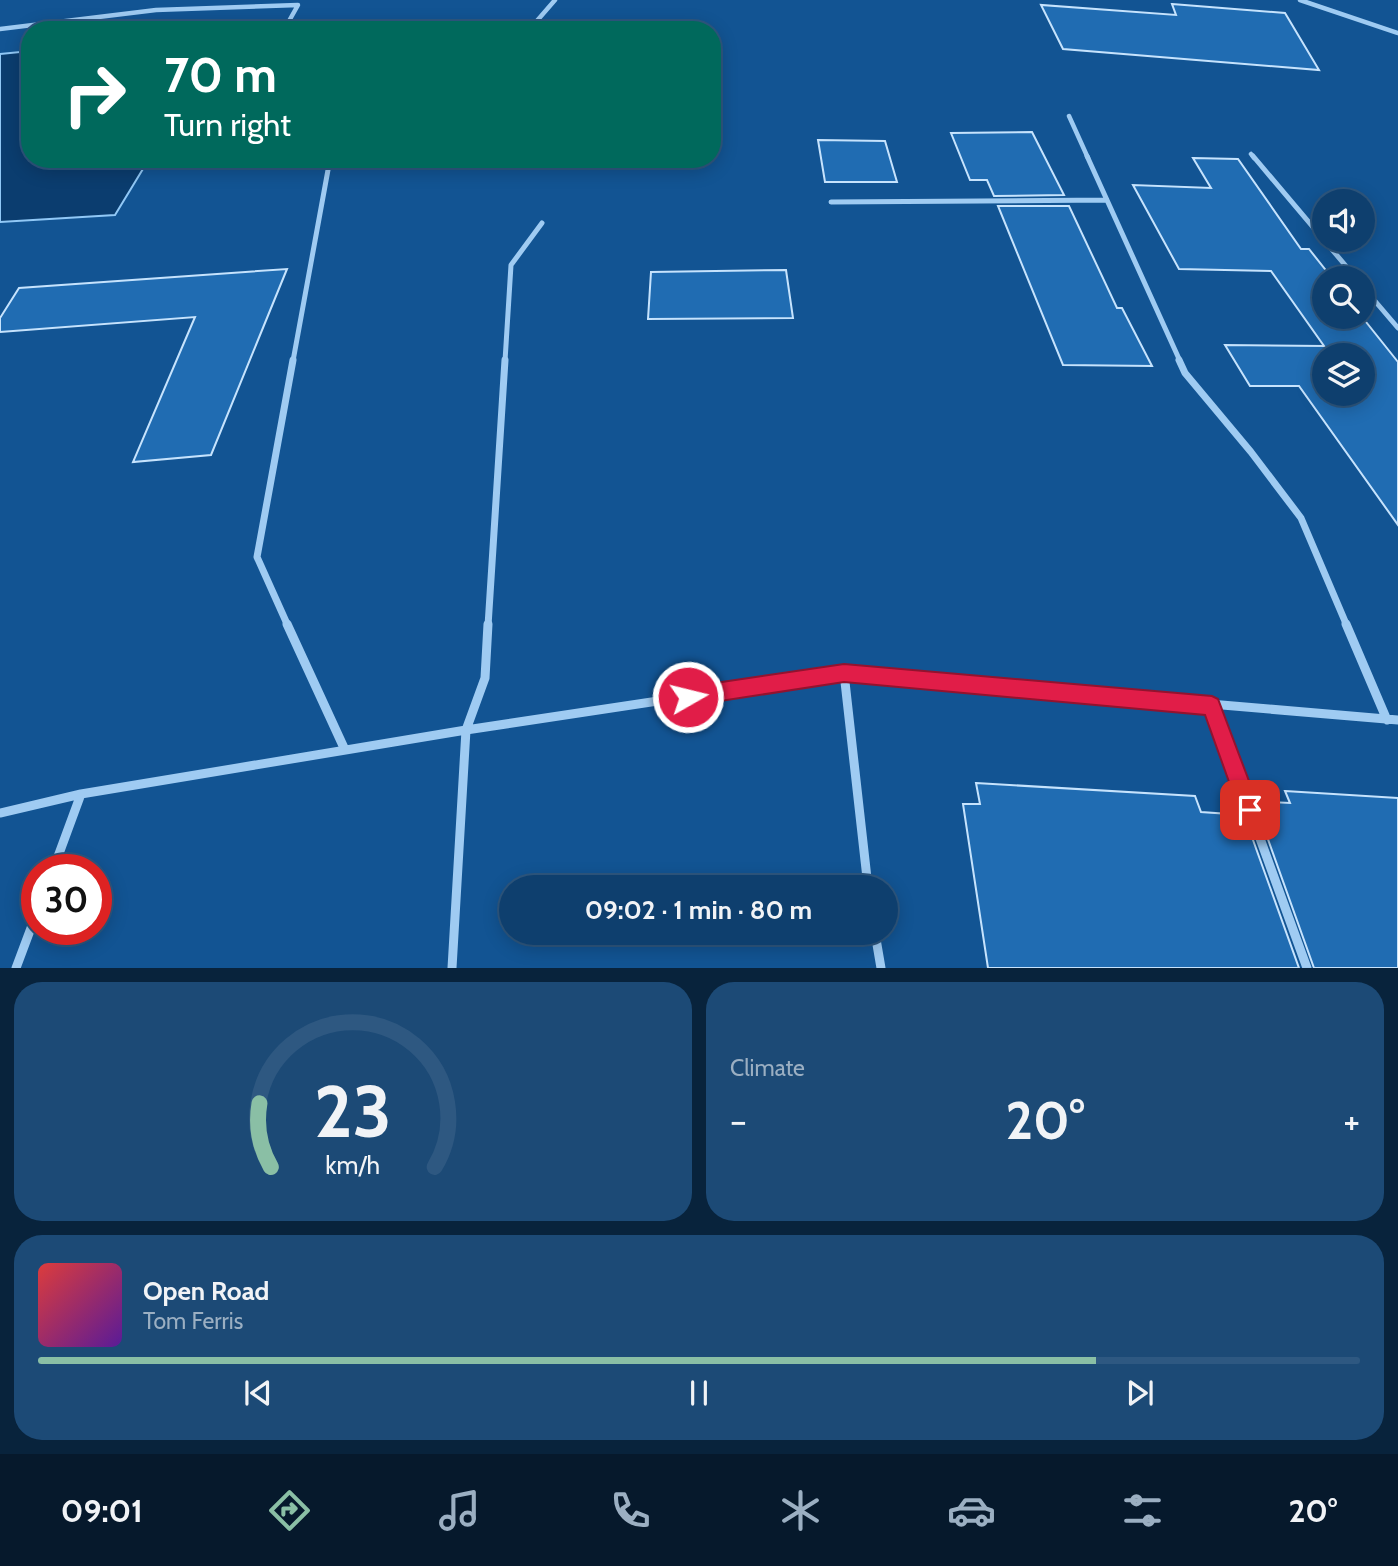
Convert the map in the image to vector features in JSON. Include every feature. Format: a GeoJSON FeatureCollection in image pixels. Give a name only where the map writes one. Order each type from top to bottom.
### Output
{"type":"FeatureCollection","features":[{"type":"Feature","properties":{"kind":"street"},"geometry":{"type":"LineString","coordinates":[[536,21],[555,0]]}},
{"type":"Feature","properties":{"kind":"street"},"geometry":{"type":"LineString","coordinates":[[1300,0],[1398,33]]}},
{"type":"Feature","properties":{"kind":"street"},"geometry":{"type":"LineString","coordinates":[[66,21],[156,10],[298,5],[289,21]]}},
{"type":"Feature","properties":{"kind":"street"},"geometry":{"type":"LineString","coordinates":[[0,29],[21,26]]}},
{"type":"Feature","properties":{"kind":"street"},"geometry":{"type":"LineString","coordinates":[[1069,116],[1185,373],[1301,517],[1387,720]]}},
{"type":"Feature","properties":{"kind":"street"},"geometry":{"type":"LineString","coordinates":[[1251,154],[1346,266]]}},
{"type":"Feature","properties":{"kind":"street"},"geometry":{"type":"LineString","coordinates":[[328,168],[257,557],[345,751]]}},
{"type":"Feature","properties":{"kind":"street"},"geometry":{"type":"LineString","coordinates":[[831,202],[1107,200]]}},
{"type":"Feature","properties":{"kind":"street"},"geometry":{"type":"LineString","coordinates":[[452,968],[466,730],[485,678],[511,265],[542,223]]}},
{"type":"Feature","properties":{"kind":"street"},"geometry":{"type":"LineString","coordinates":[[1375,301],[1398,328]]}},
{"type":"Feature","properties":{"kind":"street"},"geometry":{"type":"LineString","coordinates":[[0,813],[81,794],[466,730],[844,673],[1398,720]]}},
{"type":"Feature","properties":{"kind":"street"},"geometry":{"type":"LineString","coordinates":[[844,673],[867,875]]}},
{"type":"Feature","properties":{"kind":"street"},"geometry":{"type":"LineString","coordinates":[[1212,706],[1307,968]]}},
{"type":"Feature","properties":{"kind":"street"},"geometry":{"type":"LineString","coordinates":[[58,854],[81,794]]}},
{"type":"Feature","properties":{"kind":"street"},"geometry":{"type":"LineString","coordinates":[[16,968],[25,945]]}},
{"type":"Feature","properties":{"kind":"street"},"geometry":{"type":"LineString","coordinates":[[877,945],[881,968]]}},
{"type":"Feature","properties":{"kind":"water"},"geometry":{"type":"Polygon","coordinates":[[[21,52],[21,168],[144,168],[115,215],[0,222],[0,54],[21,52]]]}},
{"type":"Feature","properties":{"kind":"building"},"geometry":{"type":"Polygon","coordinates":[[[1172,4],[1285,13],[1319,70],[1063,49],[1041,5],[1176,15],[1172,4]]]}},
{"type":"Feature","properties":{"kind":"building"},"geometry":{"type":"Polygon","coordinates":[[[1032,132],[1064,195],[994,196],[987,180],[970,180],[951,133],[1032,132]]]}},
{"type":"Feature","properties":{"kind":"building"},"geometry":{"type":"Polygon","coordinates":[[[818,140],[885,141],[897,182],[825,182],[818,140]]]}},
{"type":"Feature","properties":{"kind":"building"},"geometry":{"type":"Polygon","coordinates":[[[1193,158],[1238,159],[1301,249],[1309,249],[1322,266],[1312,266],[1312,329],[1372,329],[1398,362],[1398,525],[1313,406],[1375,406],[1375,343],[1322,343],[1271,271],[1179,269],[1133,185],[1211,188],[1193,158]]]}},
{"type":"Feature","properties":{"kind":"building"},"geometry":{"type":"Polygon","coordinates":[[[998,206],[1069,206],[1117,308],[1122,308],[1152,366],[1063,365],[998,206]]]}},
{"type":"Feature","properties":{"kind":"building"},"geometry":{"type":"Polygon","coordinates":[[[287,269],[211,455],[133,462],[195,317],[0,332],[0,318],[19,288],[287,269]]]}},
{"type":"Feature","properties":{"kind":"building"},"geometry":{"type":"Polygon","coordinates":[[[786,270],[793,318],[648,319],[651,272],[786,270]]]}},
{"type":"Feature","properties":{"kind":"building"},"geometry":{"type":"Polygon","coordinates":[[[1225,345],[1312,346],[1312,404],[1299,386],[1250,386],[1225,345]]]}},
{"type":"Feature","properties":{"kind":"building"},"geometry":{"type":"Polygon","coordinates":[[[976,783],[1195,796],[1201,812],[1244,815],[1299,968],[988,968],[963,804],[980,804],[976,783]]]}},
{"type":"Feature","properties":{"kind":"building"},"geometry":{"type":"Polygon","coordinates":[[[1285,791],[1398,798],[1398,968],[1314,968],[1260,817],[1275,818],[1269,802],[1290,803],[1285,791]]]}},
{"type":"Feature","properties":{"kind":"route"},"geometry":{"type":"LineString","coordinates":[[688,697],[844,673],[1212,706],[1250,810]]}}]}
